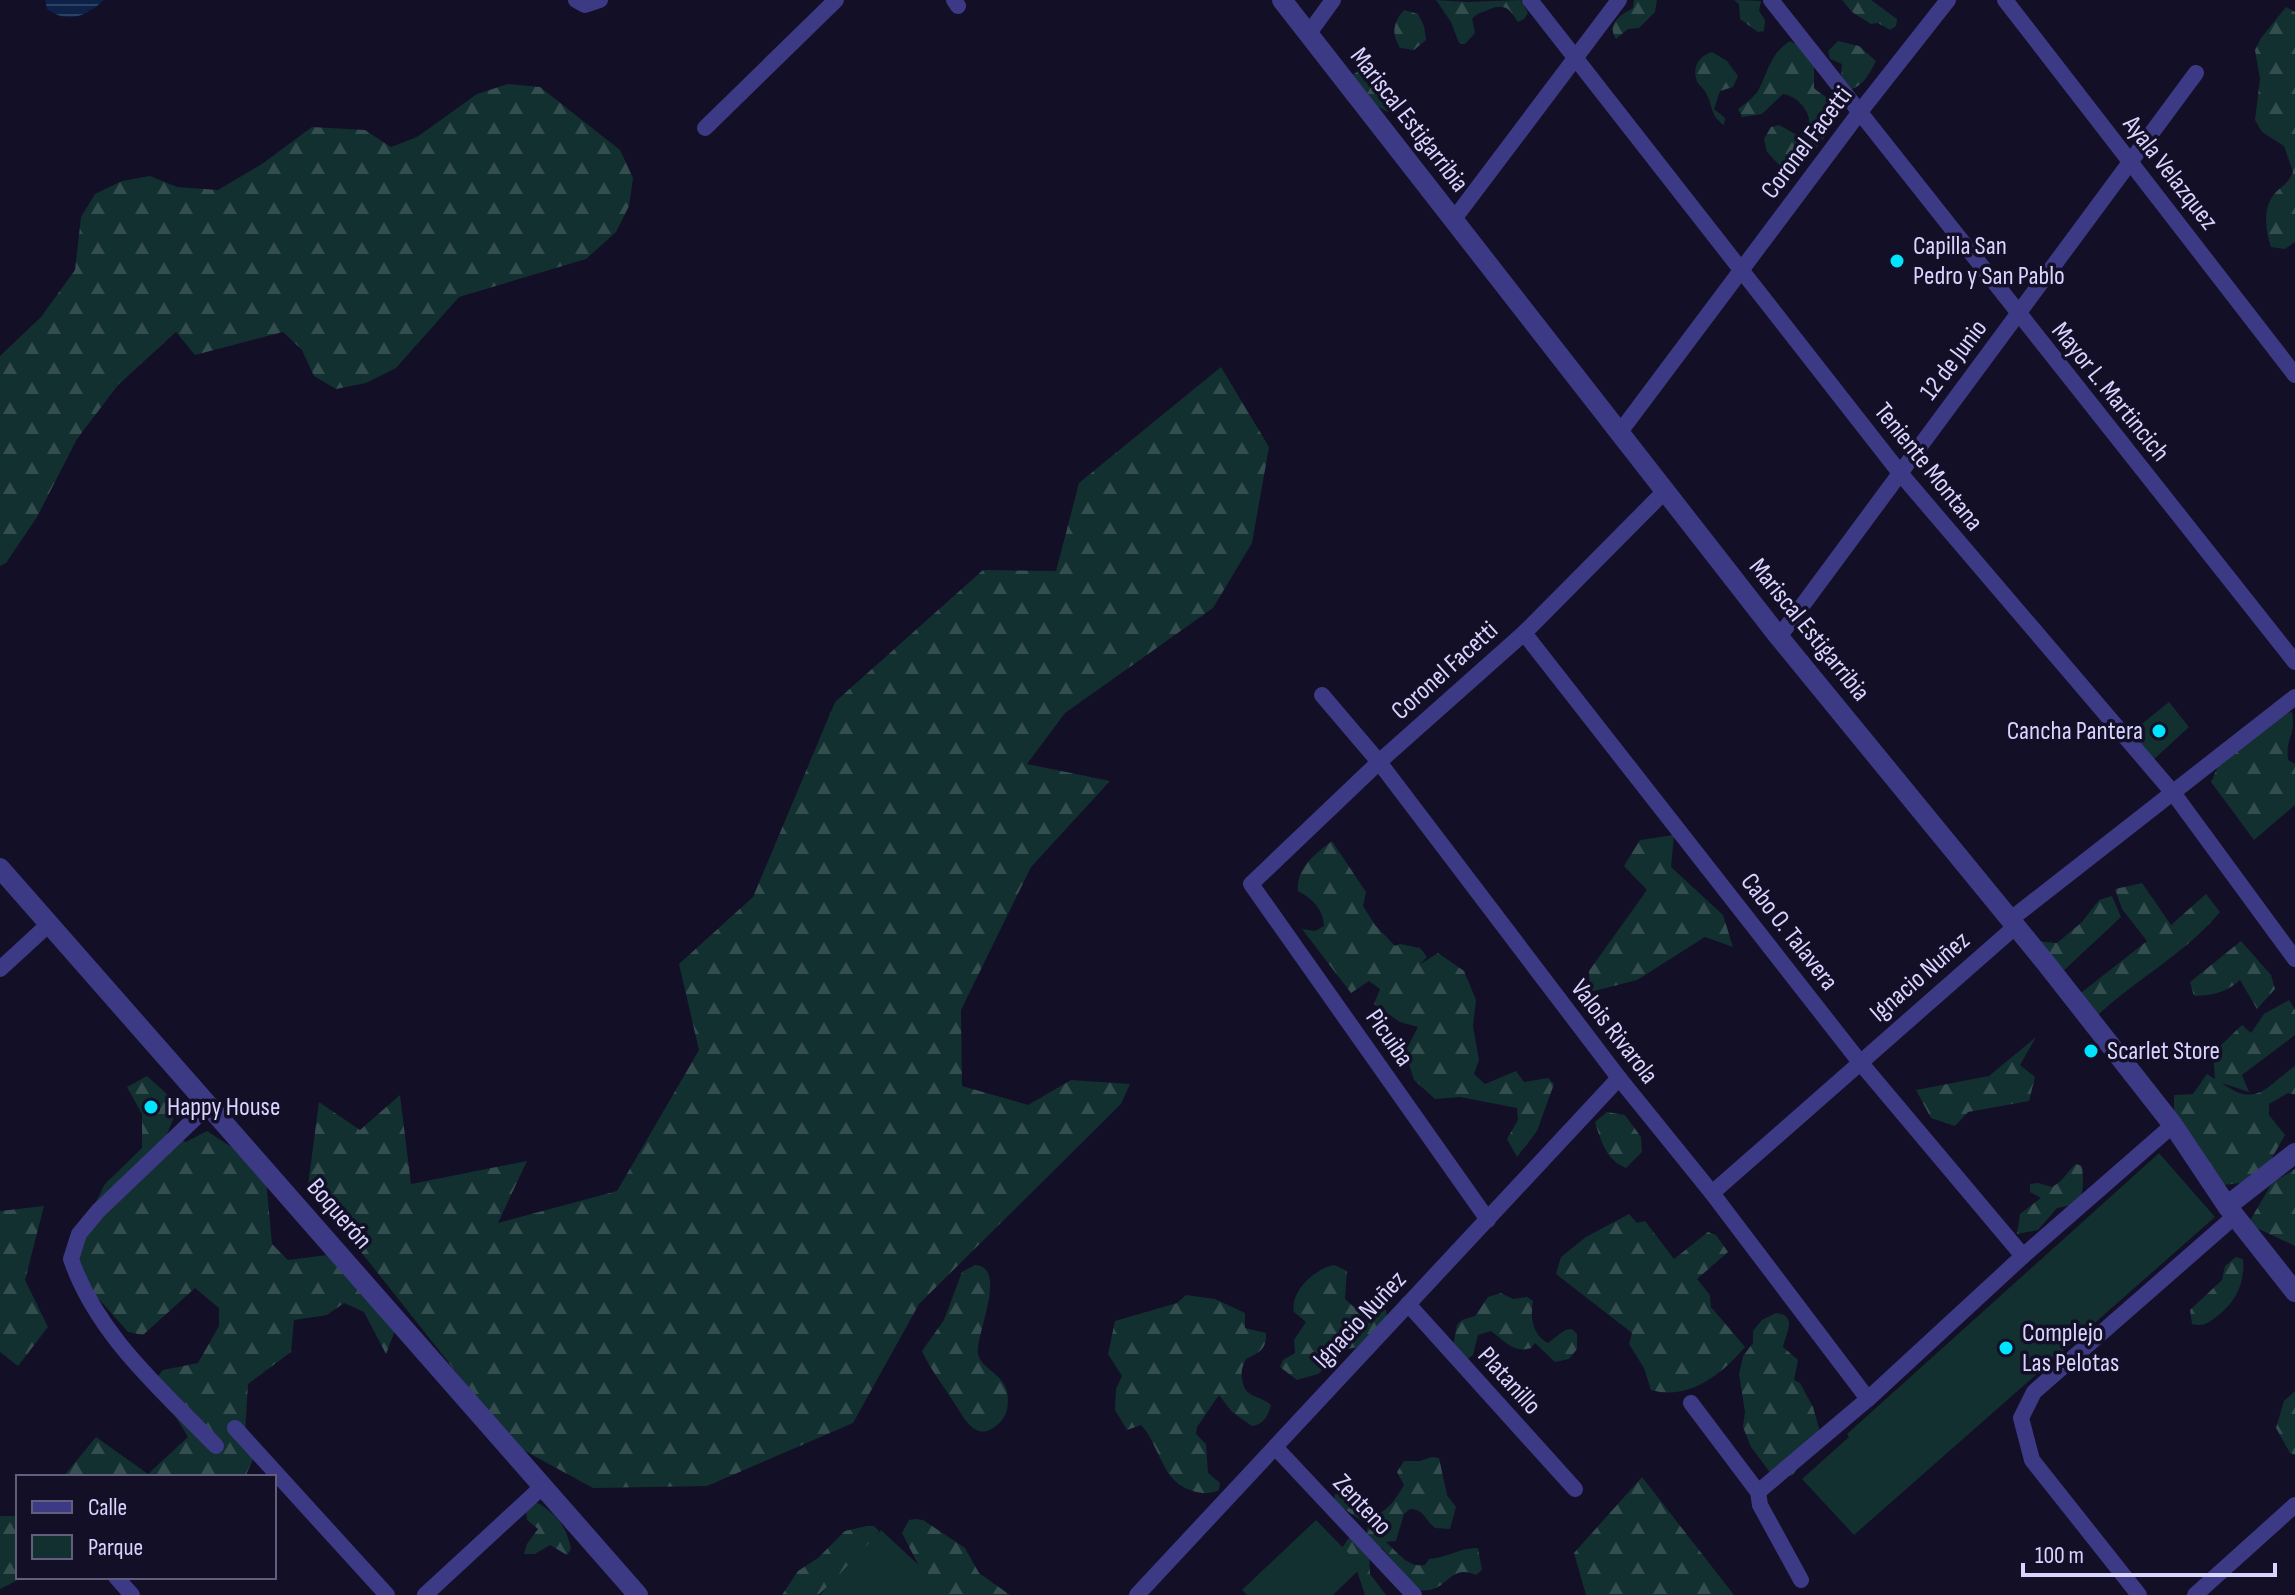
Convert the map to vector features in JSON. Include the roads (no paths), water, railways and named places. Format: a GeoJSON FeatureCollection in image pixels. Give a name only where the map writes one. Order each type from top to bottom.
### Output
{"type":"FeatureCollection","features":[{"type":"Feature","properties":{"kind":"street"},"geometry":{"type":"LineString","coordinates":[[576,0],[585,5],[600,0]]}},
{"type":"Feature","properties":{"kind":"street"},"geometry":{"type":"LineString","coordinates":[[705,128],[836,0]]}},
{"type":"Feature","properties":{"kind":"street","name":"Mariscal Estigarribia"},"geometry":{"type":"LineString","coordinates":[[1282,0],[1779,637],[2014,922],[2173,1125],[2231,1211],[2295,1292]]}},
{"type":"Feature","properties":{"kind":"street"},"geometry":{"type":"LineString","coordinates":[[1309,33],[1333,0]]}},
{"type":"Feature","properties":{"kind":"street","name":"Teniente Montana"},"geometry":{"type":"LineString","coordinates":[[1530,0],[1900,473],[2174,794],[2295,959]]}},
{"type":"Feature","properties":{"kind":"street"},"geometry":{"type":"LineString","coordinates":[[1454,219],[1619,0]]}},
{"type":"Feature","properties":{"kind":"street","name":"Mayor L. Martincich"},"geometry":{"type":"LineString","coordinates":[[1771,0],[2295,662]]}},
{"type":"Feature","properties":{"kind":"street","name":"Coronel Facetti"},"geometry":{"type":"LineString","coordinates":[[1620,432],[1859,113],[1948,0]]}},
{"type":"Feature","properties":{"kind":"street","name":"Ayala Velazquez"},"geometry":{"type":"LineString","coordinates":[[2005,0],[2295,375]]}},
{"type":"Feature","properties":{"kind":"street","name":"12 de Junio"},"geometry":{"type":"LineString","coordinates":[[1779,637],[2196,73]]}},
{"type":"Feature","properties":{"kind":"street","name":"Coronel Facetti"},"geometry":{"type":"LineString","coordinates":[[1251,884],[1379,762],[1524,633],[1666,490]]}},
{"type":"Feature","properties":{"kind":"street","name":"Cabo O. Talavera"},"geometry":{"type":"LineString","coordinates":[[1524,633],[1859,1061],[2023,1256]]}},
{"type":"Feature","properties":{"kind":"street","name":"Valois Rivarola"},"geometry":{"type":"LineString","coordinates":[[1322,695],[1379,762],[1868,1399]]}},
{"type":"Feature","properties":{"kind":"street","name":"Ignacio Nuñez"},"geometry":{"type":"LineString","coordinates":[[1712,1193],[2014,922],[2295,697]]}},
{"type":"Feature","properties":{"kind":"street","name":"Boquerón"},"geometry":{"type":"LineString","coordinates":[[0,868],[638,1595]]}},
{"type":"Feature","properties":{"kind":"street","name":"Picuiba"},"geometry":{"type":"LineString","coordinates":[[1251,884],[1488,1220]]}},
{"type":"Feature","properties":{"kind":"street"},"geometry":{"type":"LineString","coordinates":[[0,969],[49,924]]}},
{"type":"Feature","properties":{"kind":"street","name":"Ignacio Nuñez"},"geometry":{"type":"LineString","coordinates":[[1137,1595],[1619,1078]]}},
{"type":"Feature","properties":{"kind":"street"},"geometry":{"type":"LineString","coordinates":[[209,1105],[98,1211],[79,1234],[71,1259],[90,1300],[120,1346],[216,1446]]}},
{"type":"Feature","properties":{"kind":"street"},"geometry":{"type":"LineString","coordinates":[[1758,1492],[1868,1399],[2023,1256],[2173,1125]]}},
{"type":"Feature","properties":{"kind":"street"},"geometry":{"type":"LineString","coordinates":[[2139,1595],[2032,1460],[2021,1418],[2034,1392],[2295,1153]]}},
{"type":"Feature","properties":{"kind":"street","name":"Platanillo"},"geometry":{"type":"LineString","coordinates":[[1408,1304],[1575,1489]]}},
{"type":"Feature","properties":{"kind":"street"},"geometry":{"type":"LineString","coordinates":[[1691,1403],[1758,1492],[1760,1505],[1801,1580]]}},
{"type":"Feature","properties":{"kind":"street"},"geometry":{"type":"LineString","coordinates":[[235,1428],[387,1595]]}},
{"type":"Feature","properties":{"kind":"street","name":"Zenteno"},"geometry":{"type":"LineString","coordinates":[[1275,1447],[1414,1595]]}},
{"type":"Feature","properties":{"kind":"street"},"geometry":{"type":"LineString","coordinates":[[425,1595],[543,1486]]}},
{"type":"Feature","properties":{"kind":"street"},"geometry":{"type":"LineString","coordinates":[[2195,1595],[2295,1505]]}},
{"type":"Feature","properties":{"kind":"street"},"geometry":{"type":"LineString","coordinates":[[118,1579],[132,1595]]}},
{"type":"Feature","properties":{"kind":"water"},"geometry":{"type":"Polygon","coordinates":[[[45,0],[104,0],[90,11],[69,17],[47,9],[45,0]]]}},
{"type":"Feature","properties":{"kind":"place","name":"Capilla San Pedro y San Pablo"},"geometry":{"type":"Point","coordinates":[1897,261]}},
{"type":"Feature","properties":{"kind":"place","name":"Cancha Pantera"},"geometry":{"type":"Point","coordinates":[2159,731]}},
{"type":"Feature","properties":{"kind":"place","name":"Scarlet Store"},"geometry":{"type":"Point","coordinates":[2091,1051]}},
{"type":"Feature","properties":{"kind":"place","name":"Happy House"},"geometry":{"type":"Point","coordinates":[151,1107]}},
{"type":"Feature","properties":{"kind":"place","name":"Complejo Las Pelotas"},"geometry":{"type":"Point","coordinates":[2006,1348]}}]}
